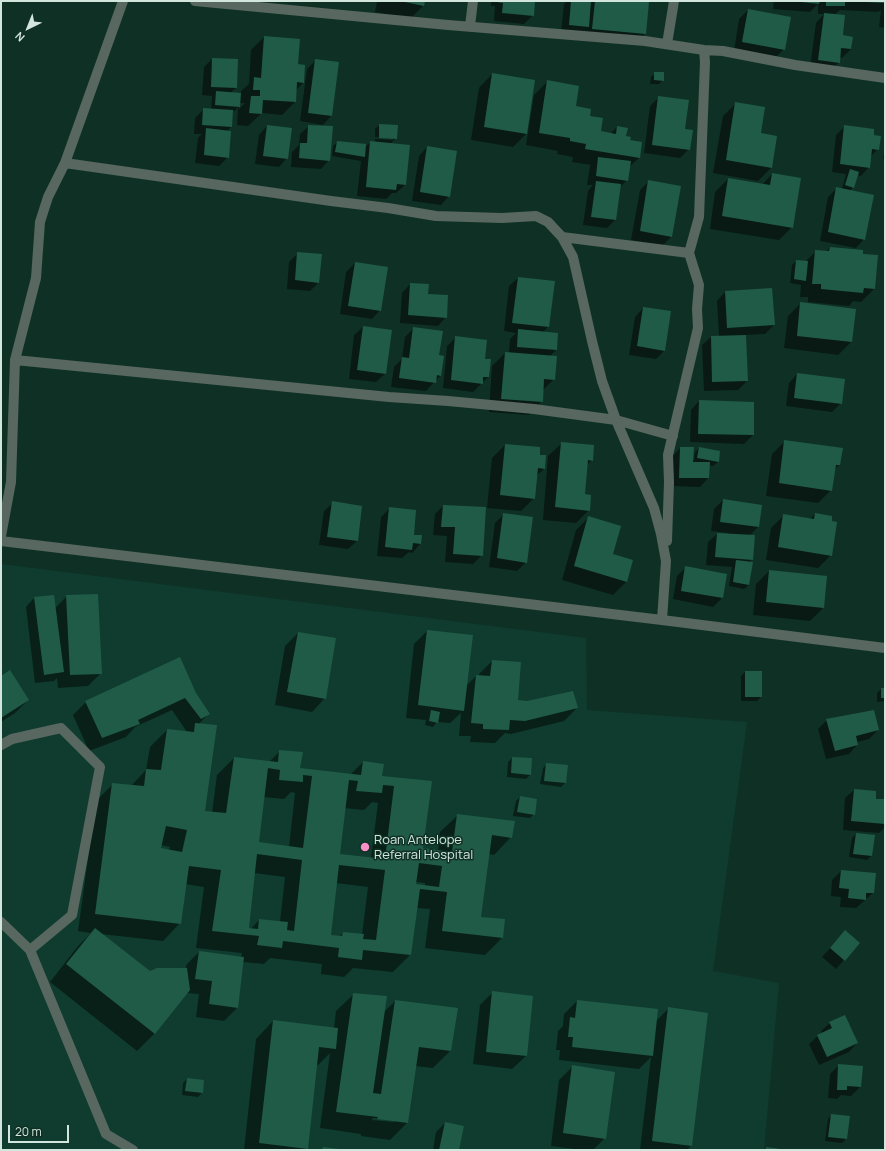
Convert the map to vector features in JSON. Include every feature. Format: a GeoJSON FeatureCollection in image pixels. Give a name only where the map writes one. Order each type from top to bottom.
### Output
{"type":"FeatureCollection","features":[{"type":"Feature","properties":{"kind":"street"},"geometry":{"type":"LineString","coordinates":[[1,536],[11,482],[15,360],[36,278],[40,222],[48,197],[65,163],[123,1]]}},
{"type":"Feature","properties":{"kind":"street"},"geometry":{"type":"LineString","coordinates":[[195,1],[448,25],[646,41],[704,50],[723,51],[795,65],[885,78]]}},
{"type":"Feature","properties":{"kind":"street"},"geometry":{"type":"LineString","coordinates":[[470,26],[473,1]]}},
{"type":"Feature","properties":{"kind":"street"},"geometry":{"type":"LineString","coordinates":[[667,44],[674,1]]}},
{"type":"Feature","properties":{"kind":"street"},"geometry":{"type":"LineString","coordinates":[[662,620],[669,482],[668,455],[698,328],[697,309],[699,285],[689,253],[699,217],[705,62],[704,50]]}},
{"type":"Feature","properties":{"kind":"street"},"geometry":{"type":"LineString","coordinates":[[65,163],[436,216],[502,218],[536,216],[548,222],[562,237],[573,257],[602,381],[616,420],[654,508],[662,534],[666,561]]}},
{"type":"Feature","properties":{"kind":"street"},"geometry":{"type":"LineString","coordinates":[[562,237],[689,253]]}},
{"type":"Feature","properties":{"kind":"street"},"geometry":{"type":"LineString","coordinates":[[15,360],[389,397],[534,409],[616,420],[673,436]]}},
{"type":"Feature","properties":{"kind":"street"},"geometry":{"type":"LineString","coordinates":[[1,541],[885,648]]}},
{"type":"Feature","properties":{"kind":"street"},"geometry":{"type":"LineString","coordinates":[[1,745],[12,739],[61,728],[100,767],[72,915],[30,950]]}},
{"type":"Feature","properties":{"kind":"street"},"geometry":{"type":"LineString","coordinates":[[1,922],[30,950],[106,1134],[133,1150]]}},
{"type":"Feature","properties":{"kind":"shaded area","name":"Roan Antelope Referral Hospital"},"geometry":{"type":"Polygon","coordinates":[[[1,564],[586,638],[587,710],[747,722],[713,971],[779,983],[764,1150],[1,1150],[1,564]]]}},
{"type":"Feature","properties":{"kind":"building"},"geometry":{"type":"Polygon","coordinates":[[[400,1],[425,1],[424,6],[400,1]]]}},
{"type":"Feature","properties":{"kind":"building"},"geometry":{"type":"Polygon","coordinates":[[[497,1],[535,1],[534,16],[502,13],[503,3],[497,1]]]}},
{"type":"Feature","properties":{"kind":"building"},"geometry":{"type":"Polygon","coordinates":[[[571,1],[591,1],[589,27],[569,25],[571,1]]]}},
{"type":"Feature","properties":{"kind":"building"},"geometry":{"type":"Polygon","coordinates":[[[595,1],[649,2],[646,34],[592,29],[595,1]]]}},
{"type":"Feature","properties":{"kind":"building"},"geometry":{"type":"Polygon","coordinates":[[[801,1],[820,1],[819,4],[801,1]]]}},
{"type":"Feature","properties":{"kind":"building"},"geometry":{"type":"Polygon","coordinates":[[[826,1],[845,1],[845,6],[826,6],[826,1]]]}},
{"type":"Feature","properties":{"kind":"building"},"geometry":{"type":"Polygon","coordinates":[[[885,1],[885,3],[866,2],[885,1]]]}},
{"type":"Feature","properties":{"kind":"building"},"geometry":{"type":"Polygon","coordinates":[[[748,9],[791,17],[785,50],[742,42],[748,9]]]}},
{"type":"Feature","properties":{"kind":"building"},"geometry":{"type":"Polygon","coordinates":[[[824,13],[845,15],[843,35],[853,37],[851,49],[841,48],[840,63],[818,60],[824,13]]]}},
{"type":"Feature","properties":{"kind":"building"},"geometry":{"type":"Polygon","coordinates":[[[264,36],[300,39],[298,64],[305,65],[304,83],[297,82],[296,102],[263,100],[262,114],[249,113],[251,96],[260,96],[260,90],[253,90],[254,77],[261,78],[264,36]]]}},
{"type":"Feature","properties":{"kind":"building"},"geometry":{"type":"Polygon","coordinates":[[[212,58],[238,59],[237,88],[211,87],[212,58]]]}},
{"type":"Feature","properties":{"kind":"building"},"geometry":{"type":"Polygon","coordinates":[[[315,59],[339,62],[332,116],[308,113],[315,59]]]}},
{"type":"Feature","properties":{"kind":"building"},"geometry":{"type":"Polygon","coordinates":[[[654,72],[664,72],[664,81],[654,80],[654,72]]]}},
{"type":"Feature","properties":{"kind":"building"},"geometry":{"type":"Polygon","coordinates":[[[492,73],[535,80],[527,134],[484,127],[492,73]]]}},
{"type":"Feature","properties":{"kind":"building"},"geometry":{"type":"Polygon","coordinates":[[[547,80],[579,86],[576,106],[591,109],[590,116],[603,118],[601,131],[616,134],[617,126],[628,128],[626,136],[631,137],[630,140],[642,142],[640,158],[585,149],[586,144],[570,141],[570,138],[539,133],[547,80]]]}},
{"type":"Feature","properties":{"kind":"building"},"geometry":{"type":"Polygon","coordinates":[[[216,91],[241,93],[240,107],[215,105],[216,91]]]}},
{"type":"Feature","properties":{"kind":"building"},"geometry":{"type":"Polygon","coordinates":[[[658,96],[689,100],[685,129],[693,130],[690,150],[652,145],[658,96]]]}},
{"type":"Feature","properties":{"kind":"building"},"geometry":{"type":"Polygon","coordinates":[[[735,102],[765,107],[761,133],[777,136],[772,168],[726,160],[735,102]]]}},
{"type":"Feature","properties":{"kind":"building"},"geometry":{"type":"Polygon","coordinates":[[[203,108],[233,110],[232,127],[202,125],[203,108]]]}},
{"type":"Feature","properties":{"kind":"building"},"geometry":{"type":"Polygon","coordinates":[[[379,124],[398,125],[397,139],[379,138],[379,124]]]}},
{"type":"Feature","properties":{"kind":"building"},"geometry":{"type":"Polygon","coordinates":[[[267,125],[292,128],[288,159],[263,156],[267,125]]]}},
{"type":"Feature","properties":{"kind":"building"},"geometry":{"type":"Polygon","coordinates":[[[308,125],[333,126],[330,161],[299,158],[300,143],[307,143],[308,125]]]}},
{"type":"Feature","properties":{"kind":"building"},"geometry":{"type":"Polygon","coordinates":[[[844,125],[874,129],[874,135],[881,136],[879,150],[872,149],[870,168],[840,164],[844,125]]]}},
{"type":"Feature","properties":{"kind":"building"},"geometry":{"type":"Polygon","coordinates":[[[206,128],[231,131],[229,158],[204,155],[206,128]]]}},
{"type":"Feature","properties":{"kind":"building"},"geometry":{"type":"Polygon","coordinates":[[[337,141],[366,144],[365,157],[335,152],[337,141]]]}},
{"type":"Feature","properties":{"kind":"building"},"geometry":{"type":"Polygon","coordinates":[[[370,141],[410,145],[406,185],[397,184],[396,190],[366,187],[370,141]]]}},
{"type":"Feature","properties":{"kind":"building"},"geometry":{"type":"Polygon","coordinates":[[[427,146],[457,151],[450,197],[420,192],[427,146]]]}},
{"type":"Feature","properties":{"kind":"building"},"geometry":{"type":"Polygon","coordinates":[[[598,157],[631,161],[628,181],[596,176],[598,157]]]}},
{"type":"Feature","properties":{"kind":"building"},"geometry":{"type":"Polygon","coordinates":[[[850,169],[859,172],[854,188],[845,185],[850,169]]]}},
{"type":"Feature","properties":{"kind":"building"},"geometry":{"type":"Polygon","coordinates":[[[772,173],[801,178],[793,228],[722,216],[728,178],[770,185],[772,173]]]}},
{"type":"Feature","properties":{"kind":"building"},"geometry":{"type":"Polygon","coordinates":[[[648,180],[681,186],[672,237],[640,231],[648,180]]]}},
{"type":"Feature","properties":{"kind":"building"},"geometry":{"type":"Polygon","coordinates":[[[596,181],[621,184],[616,220],[591,217],[596,181]]]}},
{"type":"Feature","properties":{"kind":"building"},"geometry":{"type":"Polygon","coordinates":[[[836,187],[874,195],[865,240],[828,232],[836,187]]]}},
{"type":"Feature","properties":{"kind":"building"},"geometry":{"type":"Polygon","coordinates":[[[830,247],[863,250],[863,254],[878,255],[875,289],[864,288],[863,293],[821,289],[821,284],[812,284],[815,250],[829,251],[830,247]]]}},
{"type":"Feature","properties":{"kind":"building"},"geometry":{"type":"Polygon","coordinates":[[[297,252],[322,254],[319,283],[295,280],[297,252]]]}},
{"type":"Feature","properties":{"kind":"building"},"geometry":{"type":"Polygon","coordinates":[[[796,260],[808,261],[806,281],[794,279],[796,260]]]}},
{"type":"Feature","properties":{"kind":"building"},"geometry":{"type":"Polygon","coordinates":[[[355,262],[388,267],[381,311],[348,306],[355,262]]]}},
{"type":"Feature","properties":{"kind":"building"},"geometry":{"type":"Polygon","coordinates":[[[518,277],[555,281],[549,327],[512,323],[518,277]]]}},
{"type":"Feature","properties":{"kind":"building"},"geometry":{"type":"Polygon","coordinates":[[[410,283],[429,284],[428,294],[448,295],[447,318],[408,315],[410,283]]]}},
{"type":"Feature","properties":{"kind":"building"},"geometry":{"type":"Polygon","coordinates":[[[772,288],[775,325],[727,328],[725,291],[772,288]]]}},
{"type":"Feature","properties":{"kind":"building"},"geometry":{"type":"Polygon","coordinates":[[[800,302],[856,309],[852,342],[797,336],[800,302]]]}},
{"type":"Feature","properties":{"kind":"building"},"geometry":{"type":"Polygon","coordinates":[[[643,307],[671,311],[665,351],[637,346],[643,307]]]}},
{"type":"Feature","properties":{"kind":"building"},"geometry":{"type":"Polygon","coordinates":[[[363,326],[392,330],[386,374],[357,370],[363,326]]]}},
{"type":"Feature","properties":{"kind":"building"},"geometry":{"type":"Polygon","coordinates":[[[413,327],[443,331],[439,355],[444,356],[441,376],[437,375],[436,383],[399,378],[402,357],[409,358],[413,327]]]}},
{"type":"Feature","properties":{"kind":"building"},"geometry":{"type":"Polygon","coordinates":[[[518,329],[558,333],[557,350],[517,347],[518,329]]]}},
{"type":"Feature","properties":{"kind":"building"},"geometry":{"type":"Polygon","coordinates":[[[746,335],[748,381],[712,382],[711,336],[746,335]]]}},
{"type":"Feature","properties":{"kind":"building"},"geometry":{"type":"Polygon","coordinates":[[[455,336],[487,340],[485,359],[491,359],[489,377],[483,377],[483,384],[451,380],[455,336]]]}},
{"type":"Feature","properties":{"kind":"building"},"geometry":{"type":"Polygon","coordinates":[[[505,352],[557,356],[555,380],[544,379],[543,402],[501,399],[505,352]]]}},
{"type":"Feature","properties":{"kind":"building"},"geometry":{"type":"Polygon","coordinates":[[[797,373],[845,379],[842,404],[794,398],[797,373]]]}},
{"type":"Feature","properties":{"kind":"building"},"geometry":{"type":"Polygon","coordinates":[[[699,400],[754,402],[754,435],[698,434],[699,400]]]}},
{"type":"Feature","properties":{"kind":"building"},"geometry":{"type":"Polygon","coordinates":[[[784,440],[843,448],[840,465],[836,465],[832,491],[779,483],[784,440]]]}},
{"type":"Feature","properties":{"kind":"building"},"geometry":{"type":"Polygon","coordinates":[[[561,442],[594,445],[593,461],[588,460],[585,494],[591,495],[590,511],[555,507],[561,442]]]}},
{"type":"Feature","properties":{"kind":"building"},"geometry":{"type":"Polygon","coordinates":[[[505,444],[540,447],[540,455],[546,455],[545,469],[538,468],[535,499],[500,495],[505,444]]]}},
{"type":"Feature","properties":{"kind":"building"},"geometry":{"type":"Polygon","coordinates":[[[680,447],[694,447],[693,462],[710,462],[709,478],[679,478],[680,447]]]}},
{"type":"Feature","properties":{"kind":"building"},"geometry":{"type":"Polygon","coordinates":[[[699,447],[720,451],[719,462],[697,458],[699,447]]]}},
{"type":"Feature","properties":{"kind":"building"},"geometry":{"type":"Polygon","coordinates":[[[723,499],[762,505],[759,527],[720,522],[723,499]]]}},
{"type":"Feature","properties":{"kind":"building"},"geometry":{"type":"Polygon","coordinates":[[[332,501],[362,506],[358,541],[327,537],[332,501]]]}},
{"type":"Feature","properties":{"kind":"building"},"geometry":{"type":"Polygon","coordinates":[[[443,505],[486,507],[483,556],[453,554],[455,527],[441,527],[443,505]]]}},
{"type":"Feature","properties":{"kind":"building"},"geometry":{"type":"Polygon","coordinates":[[[389,507],[416,510],[414,535],[422,535],[421,544],[413,543],[412,550],[385,547],[389,507]]]}},
{"type":"Feature","properties":{"kind":"building"},"geometry":{"type":"Polygon","coordinates":[[[503,513],[533,517],[527,563],[497,558],[503,513]]]}},
{"type":"Feature","properties":{"kind":"building"},"geometry":{"type":"Polygon","coordinates":[[[815,513],[832,516],[832,521],[837,522],[832,556],[778,547],[783,514],[814,519],[815,513]]]}},
{"type":"Feature","properties":{"kind":"building"},"geometry":{"type":"Polygon","coordinates":[[[588,516],[621,526],[613,554],[633,560],[627,582],[574,566],[588,516]]]}},
{"type":"Feature","properties":{"kind":"building"},"geometry":{"type":"Polygon","coordinates":[[[717,533],[755,535],[753,560],[715,557],[717,533]]]}},
{"type":"Feature","properties":{"kind":"building"},"geometry":{"type":"Polygon","coordinates":[[[736,560],[753,562],[749,585],[733,582],[736,560]]]}},
{"type":"Feature","properties":{"kind":"building"},"geometry":{"type":"Polygon","coordinates":[[[685,566],[727,574],[723,598],[681,591],[685,566]]]}},
{"type":"Feature","properties":{"kind":"building"},"geometry":{"type":"Polygon","coordinates":[[[769,570],[827,576],[824,608],[766,602],[769,570]]]}},
{"type":"Feature","properties":{"kind":"building"},"geometry":{"type":"Polygon","coordinates":[[[98,594],[102,674],[70,675],[66,595],[98,594]]]}},
{"type":"Feature","properties":{"kind":"building"},"geometry":{"type":"Polygon","coordinates":[[[54,595],[64,672],[44,675],[34,597],[54,595]]]}},
{"type":"Feature","properties":{"kind":"building"},"geometry":{"type":"Polygon","coordinates":[[[427,630],[473,635],[464,711],[418,705],[427,630]]]}},
{"type":"Feature","properties":{"kind":"building"},"geometry":{"type":"Polygon","coordinates":[[[298,632],[336,638],[326,699],[287,692],[298,632]]]}},
{"type":"Feature","properties":{"kind":"building"},"geometry":{"type":"Polygon","coordinates":[[[180,657],[196,693],[210,714],[201,719],[185,698],[138,720],[140,724],[102,738],[85,701],[180,657]]]}},
{"type":"Feature","properties":{"kind":"building"},"geometry":{"type":"Polygon","coordinates":[[[492,660],[521,662],[518,700],[527,701],[573,691],[578,708],[525,721],[510,720],[509,730],[483,729],[483,724],[471,723],[476,675],[490,676],[492,660]]]}},
{"type":"Feature","properties":{"kind":"building"},"geometry":{"type":"Polygon","coordinates":[[[10,670],[29,700],[1,718],[1,676],[10,670]]]}},
{"type":"Feature","properties":{"kind":"building"},"geometry":{"type":"Polygon","coordinates":[[[745,671],[762,671],[762,697],[745,697],[745,671]]]}},
{"type":"Feature","properties":{"kind":"building"},"geometry":{"type":"Polygon","coordinates":[[[881,688],[885,688],[885,698],[881,698],[881,688]]]}},
{"type":"Feature","properties":{"kind":"building"},"geometry":{"type":"Polygon","coordinates":[[[431,710],[440,712],[438,723],[429,721],[431,710]]]}},
{"type":"Feature","properties":{"kind":"building"},"geometry":{"type":"Polygon","coordinates":[[[874,710],[879,730],[856,736],[858,745],[835,751],[826,719],[874,710]]]}},
{"type":"Feature","properties":{"kind":"building"},"geometry":{"type":"Polygon","coordinates":[[[195,723],[217,725],[205,811],[226,813],[234,757],[278,762],[279,750],[303,752],[300,768],[361,775],[363,761],[384,764],[382,776],[432,781],[423,848],[452,852],[457,814],[515,821],[512,838],[492,835],[481,917],[505,919],[503,938],[442,931],[447,892],[420,889],[411,955],[363,950],[362,960],[338,957],[339,948],[283,941],[282,948],[257,945],[259,936],[212,931],[221,870],[189,866],[181,924],[95,914],[112,783],[144,786],[146,769],[161,770],[167,729],[194,732],[195,723]],[[268,768],[259,842],[303,848],[312,776],[303,775],[303,782],[279,780],[280,770],[268,768]],[[349,780],[340,854],[385,859],[394,786],[383,785],[382,793],[356,791],[358,781],[349,780]],[[166,826],[161,848],[182,852],[187,830],[166,826]],[[257,854],[249,928],[258,929],[259,919],[288,922],[287,930],[294,931],[302,860],[257,854]],[[419,863],[416,884],[439,887],[442,866],[419,863]],[[339,865],[331,935],[342,936],[343,932],[364,934],[363,939],[376,940],[385,870],[339,865]]]}},
{"type":"Feature","properties":{"kind":"building"},"geometry":{"type":"Polygon","coordinates":[[[512,757],[532,758],[531,775],[511,773],[512,757]]]}},
{"type":"Feature","properties":{"kind":"building"},"geometry":{"type":"Polygon","coordinates":[[[546,763],[568,765],[566,783],[544,781],[546,763]]]}},
{"type":"Feature","properties":{"kind":"building"},"geometry":{"type":"Polygon","coordinates":[[[854,789],[876,791],[876,799],[885,799],[885,824],[851,821],[854,789]]]}},
{"type":"Feature","properties":{"kind":"building"},"geometry":{"type":"Polygon","coordinates":[[[520,796],[537,799],[535,815],[517,812],[520,796]]]}},
{"type":"Feature","properties":{"kind":"building"},"geometry":{"type":"Polygon","coordinates":[[[856,833],[875,835],[872,856],[853,854],[856,833]]]}},
{"type":"Feature","properties":{"kind":"building"},"geometry":{"type":"Polygon","coordinates":[[[841,870],[876,873],[874,893],[866,893],[866,900],[848,898],[849,889],[839,888],[841,870]]]}},
{"type":"Feature","properties":{"kind":"building"},"geometry":{"type":"Polygon","coordinates":[[[95,928],[150,971],[157,968],[187,968],[190,990],[155,1034],[66,964],[95,928]]]}},
{"type":"Feature","properties":{"kind":"building"},"geometry":{"type":"Polygon","coordinates":[[[845,930],[860,943],[845,961],[830,948],[845,930]]]}},
{"type":"Feature","properties":{"kind":"building"},"geometry":{"type":"Polygon","coordinates":[[[199,951],[244,957],[238,1008],[209,1004],[212,981],[195,979],[199,951]]]}},
{"type":"Feature","properties":{"kind":"building"},"geometry":{"type":"Polygon","coordinates":[[[492,991],[533,996],[527,1056],[486,1052],[492,991]]]}},
{"type":"Feature","properties":{"kind":"building"},"geometry":{"type":"Polygon","coordinates":[[[353,993],[387,996],[373,1093],[381,1094],[395,1000],[458,1008],[451,1051],[419,1047],[408,1123],[377,1119],[378,1117],[336,1112],[353,993]]]}},
{"type":"Feature","properties":{"kind":"building"},"geometry":{"type":"Polygon","coordinates":[[[577,1000],[658,1009],[653,1056],[572,1047],[573,1037],[568,1037],[570,1017],[575,1018],[577,1000]]]}},
{"type":"Feature","properties":{"kind":"building"},"geometry":{"type":"Polygon","coordinates":[[[668,1007],[708,1013],[692,1146],[652,1141],[668,1007]]]}},
{"type":"Feature","properties":{"kind":"building"},"geometry":{"type":"Polygon","coordinates":[[[845,1015],[858,1043],[827,1057],[817,1035],[832,1028],[829,1022],[845,1015]]]}},
{"type":"Feature","properties":{"kind":"building"},"geometry":{"type":"Polygon","coordinates":[[[273,1020],[338,1028],[336,1049],[319,1047],[308,1149],[259,1143],[273,1020]]]}},
{"type":"Feature","properties":{"kind":"building"},"geometry":{"type":"Polygon","coordinates":[[[838,1064],[863,1066],[861,1087],[847,1086],[847,1090],[837,1090],[838,1064]]]}},
{"type":"Feature","properties":{"kind":"building"},"geometry":{"type":"Polygon","coordinates":[[[572,1065],[615,1072],[606,1139],[563,1133],[572,1065]]]}},
{"type":"Feature","properties":{"kind":"building"},"geometry":{"type":"Polygon","coordinates":[[[187,1078],[204,1080],[203,1093],[185,1091],[187,1078]]]}},
{"type":"Feature","properties":{"kind":"building"},"geometry":{"type":"Polygon","coordinates":[[[831,1114],[850,1116],[847,1139],[828,1137],[831,1114]]]}},
{"type":"Feature","properties":{"kind":"building"},"geometry":{"type":"Polygon","coordinates":[[[445,1122],[464,1126],[459,1150],[439,1150],[445,1122]]]}},
{"type":"Feature","properties":{"kind":"building"},"geometry":{"type":"Polygon","coordinates":[[[323,1147],[339,1149],[339,1150],[322,1150],[323,1147]]]}},
{"type":"Feature","properties":{"kind":"building"},"geometry":{"type":"Polygon","coordinates":[[[766,1147],[781,1149],[781,1150],[766,1150],[766,1147]]]}},
{"type":"Feature","properties":{"kind":"place","name":"Roan Antelope Referral Hospital"},"geometry":{"type":"Point","coordinates":[365,847]}}]}
